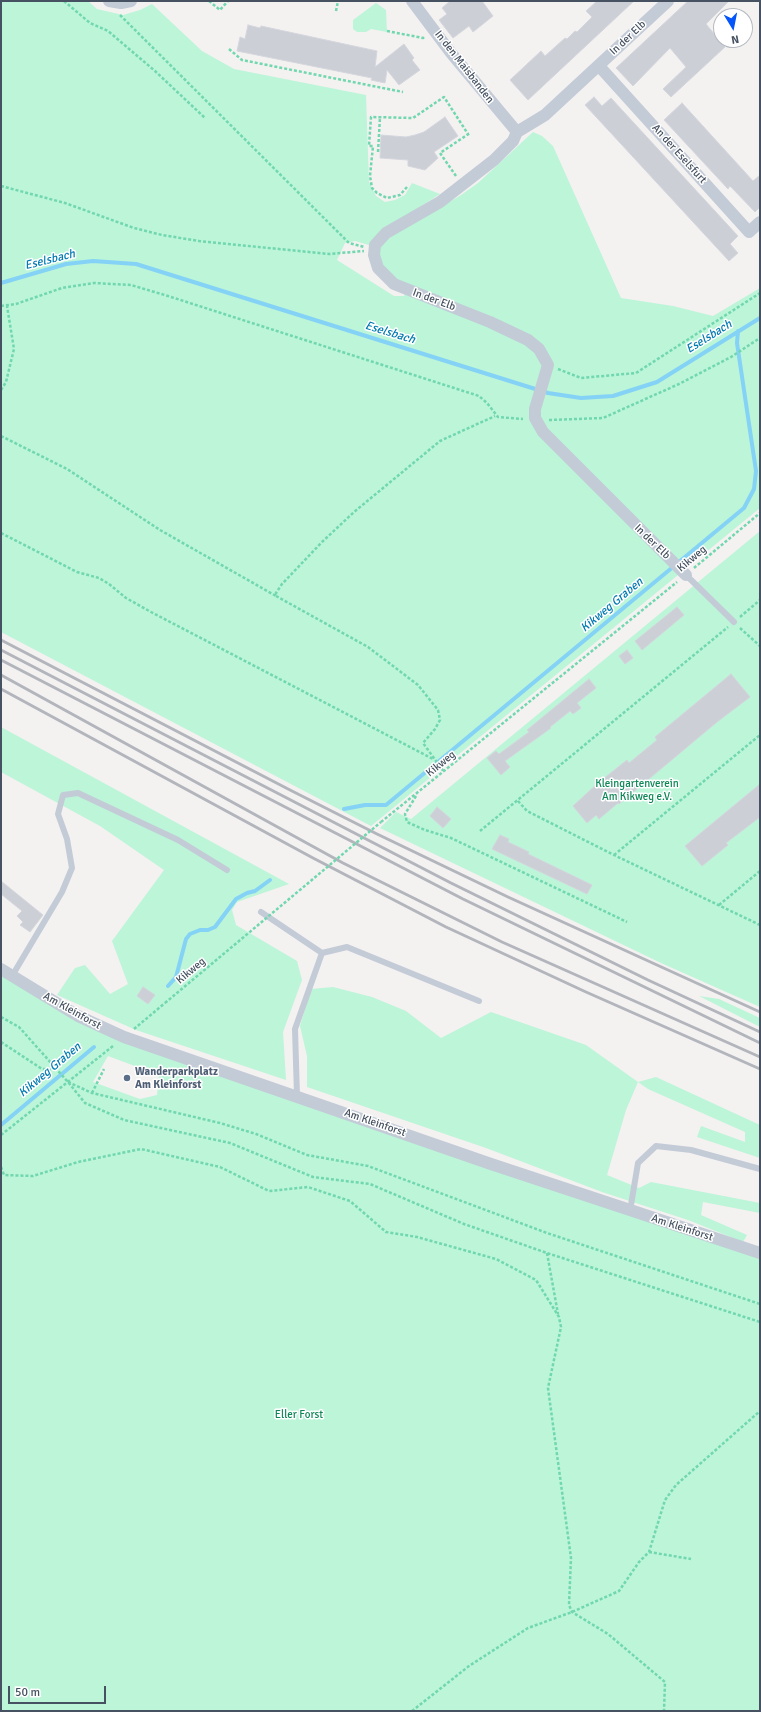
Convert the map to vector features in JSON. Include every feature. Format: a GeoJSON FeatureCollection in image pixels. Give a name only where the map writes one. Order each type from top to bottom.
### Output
{"type":"FeatureCollection","features":[{"type":"Feature","properties":{"kind":"street"},"geometry":{"type":"LineString","coordinates":[[110,1],[121,3],[131,1]]}},
{"type":"Feature","properties":{"kind":"street","name":"In den Maisbanden"},"geometry":{"type":"LineString","coordinates":[[412,1],[498,111],[517,132]]}},
{"type":"Feature","properties":{"kind":"street","name":"In der Elb"},"geometry":{"type":"LineString","coordinates":[[547,370],[543,354],[528,340],[468,312],[394,284],[378,268],[374,255],[374,249],[378,241],[392,229],[440,202],[494,160],[513,141],[517,132],[545,115],[668,1]]}},
{"type":"Feature","properties":{"kind":"street","name":"An der Eselsfurt"},"geometry":{"type":"LineString","coordinates":[[599,66],[749,232],[760,222]]}},
{"type":"Feature","properties":{"kind":"street"},"geometry":{"type":"LineString","coordinates":[[536,420],[536,405],[547,370]]}},
{"type":"Feature","properties":{"kind":"street","name":"In der Elb"},"geometry":{"type":"LineString","coordinates":[[536,420],[553,443],[680,569]]}},
{"type":"Feature","properties":{"kind":"street","name":"Am Kleinforst"},"geometry":{"type":"LineString","coordinates":[[1,969],[78,1016],[129,1033],[297,1096],[491,1164],[760,1253]]}},
{"type":"Feature","properties":{"kind":"lane","name":"In der Elb"},"geometry":{"type":"LineString","coordinates":[[680,569],[734,622]]}},
{"type":"Feature","properties":{"kind":"lane"},"geometry":{"type":"LineString","coordinates":[[12,976],[62,892],[72,868],[67,839],[58,814],[63,795],[78,793],[178,840],[227,870]]}},
{"type":"Feature","properties":{"kind":"lane"},"geometry":{"type":"LineString","coordinates":[[261,912],[322,953],[347,946],[479,1001]]}},
{"type":"Feature","properties":{"kind":"lane"},"geometry":{"type":"LineString","coordinates":[[297,1096],[295,1029],[322,953]]}},
{"type":"Feature","properties":{"kind":"lane"},"geometry":{"type":"LineString","coordinates":[[630,1211],[638,1163],[656,1146],[691,1150],[760,1169]]}},
{"type":"Feature","properties":{"kind":"path"},"geometry":{"type":"LineString","coordinates":[[64,1],[90,23],[108,31],[205,118]]}},
{"type":"Feature","properties":{"kind":"path"},"geometry":{"type":"LineString","coordinates":[[110,1],[124,19],[349,243],[374,249]]}},
{"type":"Feature","properties":{"kind":"path"},"geometry":{"type":"LineString","coordinates":[[209,1],[220,10],[228,1]]}},
{"type":"Feature","properties":{"kind":"path"},"geometry":{"type":"LineString","coordinates":[[336,11],[338,1]]}},
{"type":"Feature","properties":{"kind":"path"},"geometry":{"type":"LineString","coordinates":[[387,31],[423,38],[434,30]]}},
{"type":"Feature","properties":{"kind":"path"},"geometry":{"type":"LineString","coordinates":[[229,49],[242,60],[403,92]]}},
{"type":"Feature","properties":{"kind":"path"},"geometry":{"type":"LineString","coordinates":[[378,146],[369,146],[371,117],[413,118],[444,97],[469,133],[440,153],[462,184]]}},
{"type":"Feature","properties":{"kind":"path"},"geometry":{"type":"LineString","coordinates":[[378,152],[380,117]]}},
{"type":"Feature","properties":{"kind":"path"},"geometry":{"type":"LineString","coordinates":[[373,146],[371,183],[377,193],[387,198],[395,198],[407,187]]}},
{"type":"Feature","properties":{"kind":"path"},"geometry":{"type":"LineString","coordinates":[[1,186],[65,203],[134,228],[198,241],[329,254],[374,249]]}},
{"type":"Feature","properties":{"kind":"path"},"geometry":{"type":"LineString","coordinates":[[1,306],[16,304],[62,288],[94,283],[131,285],[479,396],[487,402],[495,416],[501,419],[536,420],[558,418],[603,418],[679,384],[731,357],[760,338]]}},
{"type":"Feature","properties":{"kind":"path"},"geometry":{"type":"LineString","coordinates":[[547,370],[581,378],[636,373],[760,293]]}},
{"type":"Feature","properties":{"kind":"path"},"geometry":{"type":"LineString","coordinates":[[1,390],[6,382],[14,349],[7,306]]}},
{"type":"Feature","properties":{"kind":"path"},"geometry":{"type":"LineString","coordinates":[[276,596],[276,593],[282,584],[322,542],[354,512],[440,441],[495,416]]}},
{"type":"Feature","properties":{"kind":"path"},"geometry":{"type":"LineString","coordinates":[[1,436],[67,469],[160,530],[368,647],[418,685],[438,710],[440,720],[436,729],[422,743],[444,772]]}},
{"type":"Feature","properties":{"kind":"path","name":"Kikweg"},"geometry":{"type":"LineString","coordinates":[[1,1136],[129,1033],[408,799],[416,795],[444,772],[680,569],[760,513]]}},
{"type":"Feature","properties":{"kind":"path"},"geometry":{"type":"LineString","coordinates":[[1,533],[77,572],[104,581],[126,598],[151,612],[433,759]]}},
{"type":"Feature","properties":{"kind":"path"},"geometry":{"type":"LineString","coordinates":[[480,831],[760,600]]}},
{"type":"Feature","properties":{"kind":"path"},"geometry":{"type":"LineString","coordinates":[[734,622],[760,646]]}},
{"type":"Feature","properties":{"kind":"path"},"geometry":{"type":"LineString","coordinates":[[614,855],[760,735]]}},
{"type":"Feature","properties":{"kind":"path"},"geometry":{"type":"LineString","coordinates":[[416,795],[406,814],[407,822],[425,830],[451,838],[627,922]]}},
{"type":"Feature","properties":{"kind":"path"},"geometry":{"type":"LineString","coordinates":[[518,801],[527,811],[614,855],[760,925]]}},
{"type":"Feature","properties":{"kind":"path"},"geometry":{"type":"LineString","coordinates":[[719,905],[760,871]]}},
{"type":"Feature","properties":{"kind":"path"},"geometry":{"type":"LineString","coordinates":[[1,1017],[19,1027],[85,1103],[124,1120],[230,1143],[313,1176],[370,1184],[464,1224],[547,1253],[760,1322]]}},
{"type":"Feature","properties":{"kind":"path"},"geometry":{"type":"LineString","coordinates":[[1,1042],[42,1069],[56,1070]]}},
{"type":"Feature","properties":{"kind":"path"},"geometry":{"type":"LineString","coordinates":[[92,1093],[104,1069]]}},
{"type":"Feature","properties":{"kind":"path"},"geometry":{"type":"LineString","coordinates":[[68,1082],[92,1093],[220,1123],[256,1134],[307,1155],[368,1166],[547,1233],[760,1304]]}},
{"type":"Feature","properties":{"kind":"path"},"geometry":{"type":"LineString","coordinates":[[1,1167],[4,1175],[33,1176],[78,1162],[141,1149],[220,1167],[269,1191],[308,1187],[350,1201],[386,1232],[417,1237],[502,1262],[536,1280],[559,1317]]}},
{"type":"Feature","properties":{"kind":"path"},"geometry":{"type":"LineString","coordinates":[[547,1253],[560,1327],[548,1388],[571,1558],[569,1605],[572,1612],[608,1634],[665,1682],[664,1711]]}},
{"type":"Feature","properties":{"kind":"path"},"geometry":{"type":"LineString","coordinates":[[412,1711],[469,1666],[528,1628],[572,1612],[619,1591],[639,1562],[649,1552],[665,1500],[676,1485],[760,1411]]}},
{"type":"Feature","properties":{"kind":"path"},"geometry":{"type":"LineString","coordinates":[[649,1552],[691,1559]]}},
{"type":"Feature","properties":{"kind":"green space"},"geometry":{"type":"Polygon","coordinates":[[[1,1],[88,1],[97,9],[123,15],[140,10],[152,4],[202,51],[234,69],[366,95],[369,182],[376,196],[385,202],[395,200],[405,195],[412,183],[440,194],[389,227],[376,238],[372,246],[355,241],[345,243],[337,260],[394,296],[404,296],[406,291],[489,323],[528,341],[541,354],[546,364],[544,369],[552,370],[544,354],[529,338],[470,311],[409,288],[394,280],[379,264],[377,256],[378,247],[390,237],[461,195],[478,183],[533,132],[542,136],[553,146],[621,298],[673,306],[713,316],[760,288],[760,508],[371,826],[1,632],[1,1]]]}},
{"type":"Feature","properties":{"kind":"green space"},"geometry":{"type":"Polygon","coordinates":[[[376,3],[386,10],[387,32],[371,29],[366,32],[357,32],[353,29],[353,20],[376,3]]]}},
{"type":"Feature","properties":{"kind":"green space","name":"Kleingartenverein Am Kikweg e.V."},"geometry":{"type":"Polygon","coordinates":[[[760,531],[760,1007],[661,963],[380,828],[396,812],[411,819],[760,531]]]}},
{"type":"Feature","properties":{"kind":"green space"},"geometry":{"type":"Polygon","coordinates":[[[1,727],[289,884],[237,902],[232,910],[236,925],[297,961],[302,980],[283,1032],[286,1080],[136,1030],[57,995],[75,968],[85,965],[110,994],[128,984],[112,941],[164,870],[100,826],[1,772],[1,727]]]}},
{"type":"Feature","properties":{"kind":"green space","name":"Eller Forst"},"geometry":{"type":"Polygon","coordinates":[[[1,973],[76,1019],[760,1256],[760,1711],[1,1711],[1,973]],[[108,1056],[93,1082],[140,1099],[157,1095],[159,1075],[108,1056]]]}},
{"type":"Feature","properties":{"kind":"green space"},"geometry":{"type":"Polygon","coordinates":[[[333,987],[372,997],[406,1011],[441,1038],[491,1012],[586,1045],[638,1082],[626,1110],[607,1175],[639,1188],[651,1182],[760,1203],[760,1213],[703,1202],[701,1215],[747,1235],[743,1242],[688,1220],[602,1192],[486,1148],[307,1087],[307,1056],[300,1026],[311,989],[333,987]]]}},
{"type":"Feature","properties":{"kind":"green space"},"geometry":{"type":"Polygon","coordinates":[[[699,996],[719,999],[760,1018],[760,1027],[699,996]]]}},
{"type":"Feature","properties":{"kind":"green space"},"geometry":{"type":"Polygon","coordinates":[[[656,1077],[760,1125],[760,1158],[697,1137],[701,1126],[745,1142],[745,1132],[648,1089],[638,1082],[656,1077]]]}},
{"type":"Feature","properties":{"kind":"building"},"geometry":{"type":"Polygon","coordinates":[[[450,1],[482,1],[493,16],[473,32],[469,26],[453,38],[439,20],[447,14],[442,8],[450,1]]]}},
{"type":"Feature","properties":{"kind":"building"},"geometry":{"type":"Polygon","coordinates":[[[597,1],[634,1],[528,100],[510,80],[541,51],[545,56],[565,38],[567,39],[575,31],[577,32],[592,17],[586,11],[597,1]]]}},
{"type":"Feature","properties":{"kind":"building"},"geometry":{"type":"Polygon","coordinates":[[[688,1],[729,1],[722,8],[713,8],[713,17],[706,24],[713,32],[713,48],[724,48],[671,97],[663,89],[686,67],[670,48],[633,86],[616,68],[688,1]]]}},
{"type":"Feature","properties":{"kind":"building"},"geometry":{"type":"Polygon","coordinates":[[[248,25],[260,28],[261,26],[377,51],[375,67],[404,44],[414,58],[412,60],[420,70],[399,85],[387,70],[385,83],[371,80],[372,78],[237,51],[240,37],[245,39],[248,25]]]}},
{"type":"Feature","properties":{"kind":"building"},"geometry":{"type":"Polygon","coordinates":[[[594,97],[602,106],[611,98],[738,236],[730,244],[738,253],[729,261],[585,105],[594,97]]]}},
{"type":"Feature","properties":{"kind":"building"},"geometry":{"type":"Polygon","coordinates":[[[682,103],[753,181],[760,175],[760,207],[755,212],[730,186],[728,189],[664,120],[682,103]]]}},
{"type":"Feature","properties":{"kind":"building"},"geometry":{"type":"Polygon","coordinates":[[[445,117],[458,136],[434,152],[438,158],[425,170],[408,166],[408,160],[380,158],[381,135],[406,137],[415,135],[424,132],[445,117]]]}},
{"type":"Feature","properties":{"kind":"building"},"geometry":{"type":"Polygon","coordinates":[[[677,607],[684,615],[642,650],[635,641],[677,607]]]}},
{"type":"Feature","properties":{"kind":"building"},"geometry":{"type":"Polygon","coordinates":[[[627,650],[633,658],[625,664],[619,656],[627,650]]]}},
{"type":"Feature","properties":{"kind":"building"},"geometry":{"type":"Polygon","coordinates":[[[731,674],[750,697],[717,722],[619,804],[618,803],[599,819],[596,815],[587,823],[573,806],[598,783],[627,760],[629,763],[657,740],[655,737],[731,674]]]}},
{"type":"Feature","properties":{"kind":"building"},"geometry":{"type":"Polygon","coordinates":[[[589,679],[596,688],[577,703],[581,708],[573,714],[570,711],[550,727],[551,728],[505,761],[510,767],[501,775],[487,758],[496,751],[499,754],[529,732],[527,730],[589,679]]]}},
{"type":"Feature","properties":{"kind":"building"},"geometry":{"type":"Polygon","coordinates":[[[760,784],[760,817],[726,843],[728,845],[702,866],[685,846],[760,784]]]}},
{"type":"Feature","properties":{"kind":"building"},"geometry":{"type":"Polygon","coordinates":[[[437,807],[451,819],[443,828],[430,816],[437,807]]]}},
{"type":"Feature","properties":{"kind":"building"},"geometry":{"type":"Polygon","coordinates":[[[500,835],[509,839],[508,842],[529,852],[528,854],[592,885],[587,894],[492,849],[500,835]]]}},
{"type":"Feature","properties":{"kind":"building"},"geometry":{"type":"Polygon","coordinates":[[[1,881],[43,915],[30,932],[20,925],[23,922],[17,916],[22,911],[1,894],[1,881]]]}},
{"type":"Feature","properties":{"kind":"building"},"geometry":{"type":"Polygon","coordinates":[[[143,987],[155,995],[148,1004],[137,996],[143,987]]]}},
{"type":"Feature","properties":{"kind":"waterway","name":"Eselsbach"},"geometry":{"type":"LineString","coordinates":[[1,283],[66,264],[93,261],[136,264],[548,393],[581,398],[613,396],[657,382],[760,318]]}},
{"type":"Feature","properties":{"kind":"waterway","name":"Kikweg Graben"},"geometry":{"type":"LineString","coordinates":[[344,809],[365,805],[386,805],[744,508],[754,489],[756,471],[737,343],[738,331]]}},
{"type":"Feature","properties":{"kind":"waterway","name":"Kikweg Graben"},"geometry":{"type":"LineString","coordinates":[[168,986],[176,977],[186,939],[190,934],[215,927],[236,899],[247,893],[255,891],[270,880]]}},
{"type":"Feature","properties":{"kind":"waterway","name":"Kikweg Graben"},"geometry":{"type":"LineString","coordinates":[[1,1125],[94,1047]]}},
{"type":"Feature","properties":{"kind":"railway"},"geometry":{"type":"LineString","coordinates":[[1,640],[377,834],[508,897],[760,1012]]}},
{"type":"Feature","properties":{"kind":"railway"},"geometry":{"type":"LineString","coordinates":[[1,650],[451,883],[648,980],[760,1032]]}},
{"type":"Feature","properties":{"kind":"railway"},"geometry":{"type":"LineString","coordinates":[[1,660],[463,899],[760,1043]]}},
{"type":"Feature","properties":{"kind":"railway"},"geometry":{"type":"LineString","coordinates":[[1,675],[343,863],[502,942],[760,1057]]}},
{"type":"Feature","properties":{"kind":"railway"},"geometry":{"type":"LineString","coordinates":[[1,689],[313,858],[446,927],[586,992],[760,1069]]}},
{"type":"Feature","properties":{"kind":"place","name":"Wanderparkplatz Am Kleinforst"},"geometry":{"type":"Point","coordinates":[127,1078]}}]}
